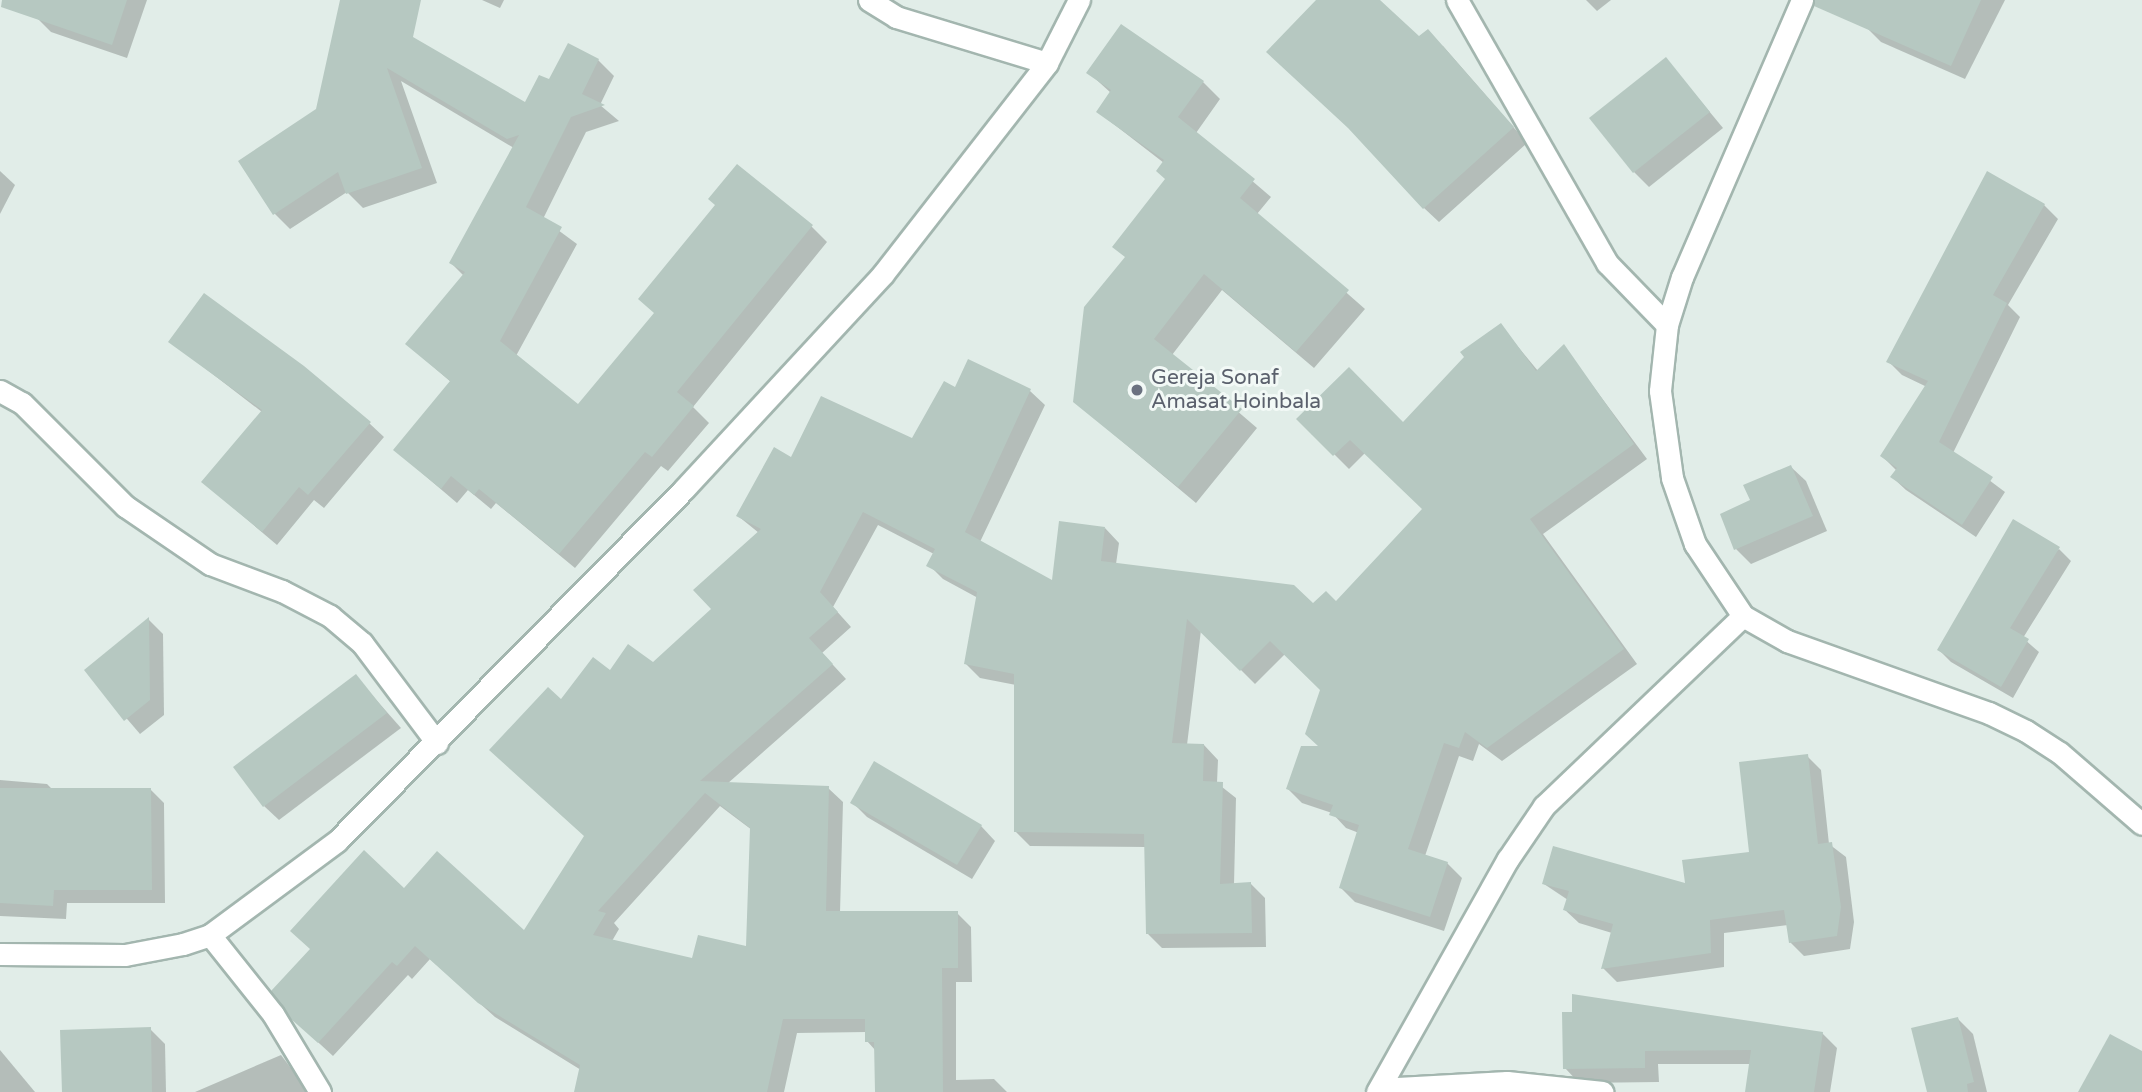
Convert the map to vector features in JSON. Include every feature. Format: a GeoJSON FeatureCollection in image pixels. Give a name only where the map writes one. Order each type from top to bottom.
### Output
{"type":"FeatureCollection","features":[{"type":"Feature","properties":{"kind":"street"},"geometry":{"type":"LineString","coordinates":[[869,0],[896,16],[1047,63]]}},
{"type":"Feature","properties":{"kind":"street"},"geometry":{"type":"LineString","coordinates":[[0,954],[125,955],[210,935],[337,841],[437,743],[684,489],[883,274],[1047,63],[1079,0]]}},
{"type":"Feature","properties":{"kind":"street"},"geometry":{"type":"LineString","coordinates":[[1457,0],[1607,263],[1667,326]]}},
{"type":"Feature","properties":{"kind":"street"},"geometry":{"type":"LineString","coordinates":[[1802,0],[1687,264],[1667,326],[1660,391],[1672,478],[1695,544],[1743,616],[1787,641],[1989,713],[2026,731],[2060,753],[2142,824]]}},
{"type":"Feature","properties":{"kind":"street"},"geometry":{"type":"LineString","coordinates":[[0,391],[22,403],[125,506],[210,564],[282,591],[330,616],[376,658],[437,743]]}},
{"type":"Feature","properties":{"kind":"street"},"geometry":{"type":"LineString","coordinates":[[1378,1091],[1508,859],[1544,806],[1743,616]]}},
{"type":"Feature","properties":{"kind":"street"},"geometry":{"type":"LineString","coordinates":[[210,935],[273,1014],[320,1092]]}},
{"type":"Feature","properties":{"kind":"street"},"geometry":{"type":"LineString","coordinates":[[1378,1091],[1507,1082],[1602,1092]]}},
{"type":"Feature","properties":{"kind":"building"},"geometry":{"type":"Polygon","coordinates":[[[2,0],[127,0],[112,45],[1,7],[2,0]]]}},
{"type":"Feature","properties":{"kind":"building"},"geometry":{"type":"Polygon","coordinates":[[[340,0],[421,0],[413,37],[525,102],[539,75],[549,79],[568,43],[599,59],[582,94],[605,105],[571,117],[526,207],[562,227],[500,341],[578,404],[654,313],[638,299],[715,205],[708,199],[737,164],[813,225],[677,392],[694,406],[652,457],[645,452],[559,554],[479,489],[474,495],[451,476],[441,489],[393,450],[450,381],[405,344],[465,272],[449,263],[519,135],[507,139],[387,68],[422,168],[346,194],[338,172],[273,215],[238,161],[316,109],[340,0]]]}},
{"type":"Feature","properties":{"kind":"building"},"geometry":{"type":"Polygon","coordinates":[[[1316,0],[1380,0],[1419,36],[1428,29],[1514,127],[1423,209],[1348,128],[1266,52],[1316,0]]]}},
{"type":"Feature","properties":{"kind":"building"},"geometry":{"type":"Polygon","coordinates":[[[1815,0],[1981,0],[1951,66],[1814,6],[1815,0]]]}},
{"type":"Feature","properties":{"kind":"building"},"geometry":{"type":"Polygon","coordinates":[[[1121,24],[1204,81],[1178,117],[1255,179],[1240,198],[1349,290],[1296,352],[1204,274],[1154,339],[1242,409],[1178,487],[1073,402],[1084,307],[1125,257],[1112,247],[1165,179],[1156,171],[1164,160],[1096,112],[1111,90],[1086,73],[1121,24]]]}},
{"type":"Feature","properties":{"kind":"building"},"geometry":{"type":"Polygon","coordinates":[[[1666,57],[1710,112],[1633,173],[1589,118],[1666,57]]]}},
{"type":"Feature","properties":{"kind":"building"},"geometry":{"type":"Polygon","coordinates":[[[1987,171],[2045,204],[1993,295],[2007,303],[1939,442],[1993,477],[1962,525],[1890,477],[1897,468],[1880,456],[1928,381],[1886,362],[1987,171]]]}},
{"type":"Feature","properties":{"kind":"building"},"geometry":{"type":"Polygon","coordinates":[[[204,293],[304,366],[371,422],[308,495],[299,487],[262,532],[201,482],[262,410],[168,342],[204,293]]]}},
{"type":"Feature","properties":{"kind":"building"},"geometry":{"type":"Polygon","coordinates":[[[1501,323],[1536,371],[1564,344],[1634,444],[1530,519],[1624,649],[1487,748],[1465,732],[1459,748],[1444,743],[1408,849],[1448,862],[1430,917],[1339,888],[1359,825],[1329,815],[1333,805],[1286,789],[1301,746],[1318,746],[1305,734],[1320,690],[1270,641],[1240,671],[1187,619],[1172,743],[1204,744],[1203,781],[1223,782],[1220,884],[1251,882],[1252,933],[1146,934],[1144,834],[1014,832],[1014,674],[964,664],[977,592],[926,566],[935,549],[863,512],[820,592],[838,612],[809,638],[833,664],[700,781],[829,786],[826,911],[958,911],[958,968],[942,968],[943,1092],[875,1092],[874,1042],[865,1042],[865,1019],[783,1019],[767,1092],[574,1092],[580,1065],[478,1003],[415,946],[397,966],[392,962],[318,1043],[291,1019],[271,991],[310,949],[290,931],[364,850],[404,888],[437,851],[524,930],[584,836],[489,750],[548,687],[561,699],[593,657],[610,670],[628,644],[653,662],[711,609],[693,590],[761,529],[736,516],[774,447],[791,457],[821,396],[912,438],[944,381],[955,387],[968,359],[1031,389],[965,532],[1052,580],[1059,521],[1105,527],[1101,561],[1294,585],[1313,603],[1326,591],[1336,601],[1422,509],[1350,440],[1333,456],[1296,419],[1349,367],[1403,422],[1464,357],[1460,352],[1501,323]],[[705,793],[598,911],[606,913],[593,935],[692,958],[698,935],[746,946],[750,828],[705,793]]]}},
{"type":"Feature","properties":{"kind":"building"},"geometry":{"type":"Polygon","coordinates":[[[1791,465],[1813,516],[1734,550],[1720,514],[1750,500],[1743,485],[1791,465]]]}},
{"type":"Feature","properties":{"kind":"building"},"geometry":{"type":"Polygon","coordinates":[[[2013,519],[2060,547],[2010,628],[2029,639],[2001,687],[1937,650],[2013,519]]]}},
{"type":"Feature","properties":{"kind":"building"},"geometry":{"type":"Polygon","coordinates":[[[149,617],[150,700],[124,721],[84,670],[149,617]]]}},
{"type":"Feature","properties":{"kind":"building"},"geometry":{"type":"Polygon","coordinates":[[[356,674],[387,713],[263,807],[233,767],[356,674]]]}},
{"type":"Feature","properties":{"kind":"building"},"geometry":{"type":"Polygon","coordinates":[[[1808,754],[1818,844],[1832,842],[1841,907],[1837,936],[1789,943],[1784,910],[1710,920],[1711,953],[1601,969],[1613,924],[1563,910],[1569,891],[1542,884],[1553,846],[1685,883],[1682,860],[1749,852],[1739,762],[1808,754]]]}},
{"type":"Feature","properties":{"kind":"building"},"geometry":{"type":"Polygon","coordinates":[[[874,761],[982,825],[957,865],[850,803],[874,761]]]}},
{"type":"Feature","properties":{"kind":"building"},"geometry":{"type":"Polygon","coordinates":[[[0,788],[151,788],[152,890],[54,890],[53,906],[0,903],[0,788]]]}},
{"type":"Feature","properties":{"kind":"building"},"geometry":{"type":"Polygon","coordinates":[[[1572,994],[1823,1032],[1814,1092],[1745,1092],[1751,1050],[1645,1051],[1645,1068],[1563,1069],[1562,1012],[1572,1012],[1572,994]]]}},
{"type":"Feature","properties":{"kind":"building"},"geometry":{"type":"Polygon","coordinates":[[[1958,1017],[1974,1082],[1967,1084],[1968,1092],[1927,1092],[1911,1028],[1958,1017]]]}},
{"type":"Feature","properties":{"kind":"building"},"geometry":{"type":"Polygon","coordinates":[[[151,1027],[152,1092],[62,1092],[60,1030],[151,1027]]]}},
{"type":"Feature","properties":{"kind":"building"},"geometry":{"type":"Polygon","coordinates":[[[2110,1034],[2142,1051],[2142,1092],[2078,1092],[2110,1034]]]}},
{"type":"Feature","properties":{"kind":"place","name":"Gereja Sonaf Amasat Hoinbala"},"geometry":{"type":"Point","coordinates":[1137,390]}}]}
